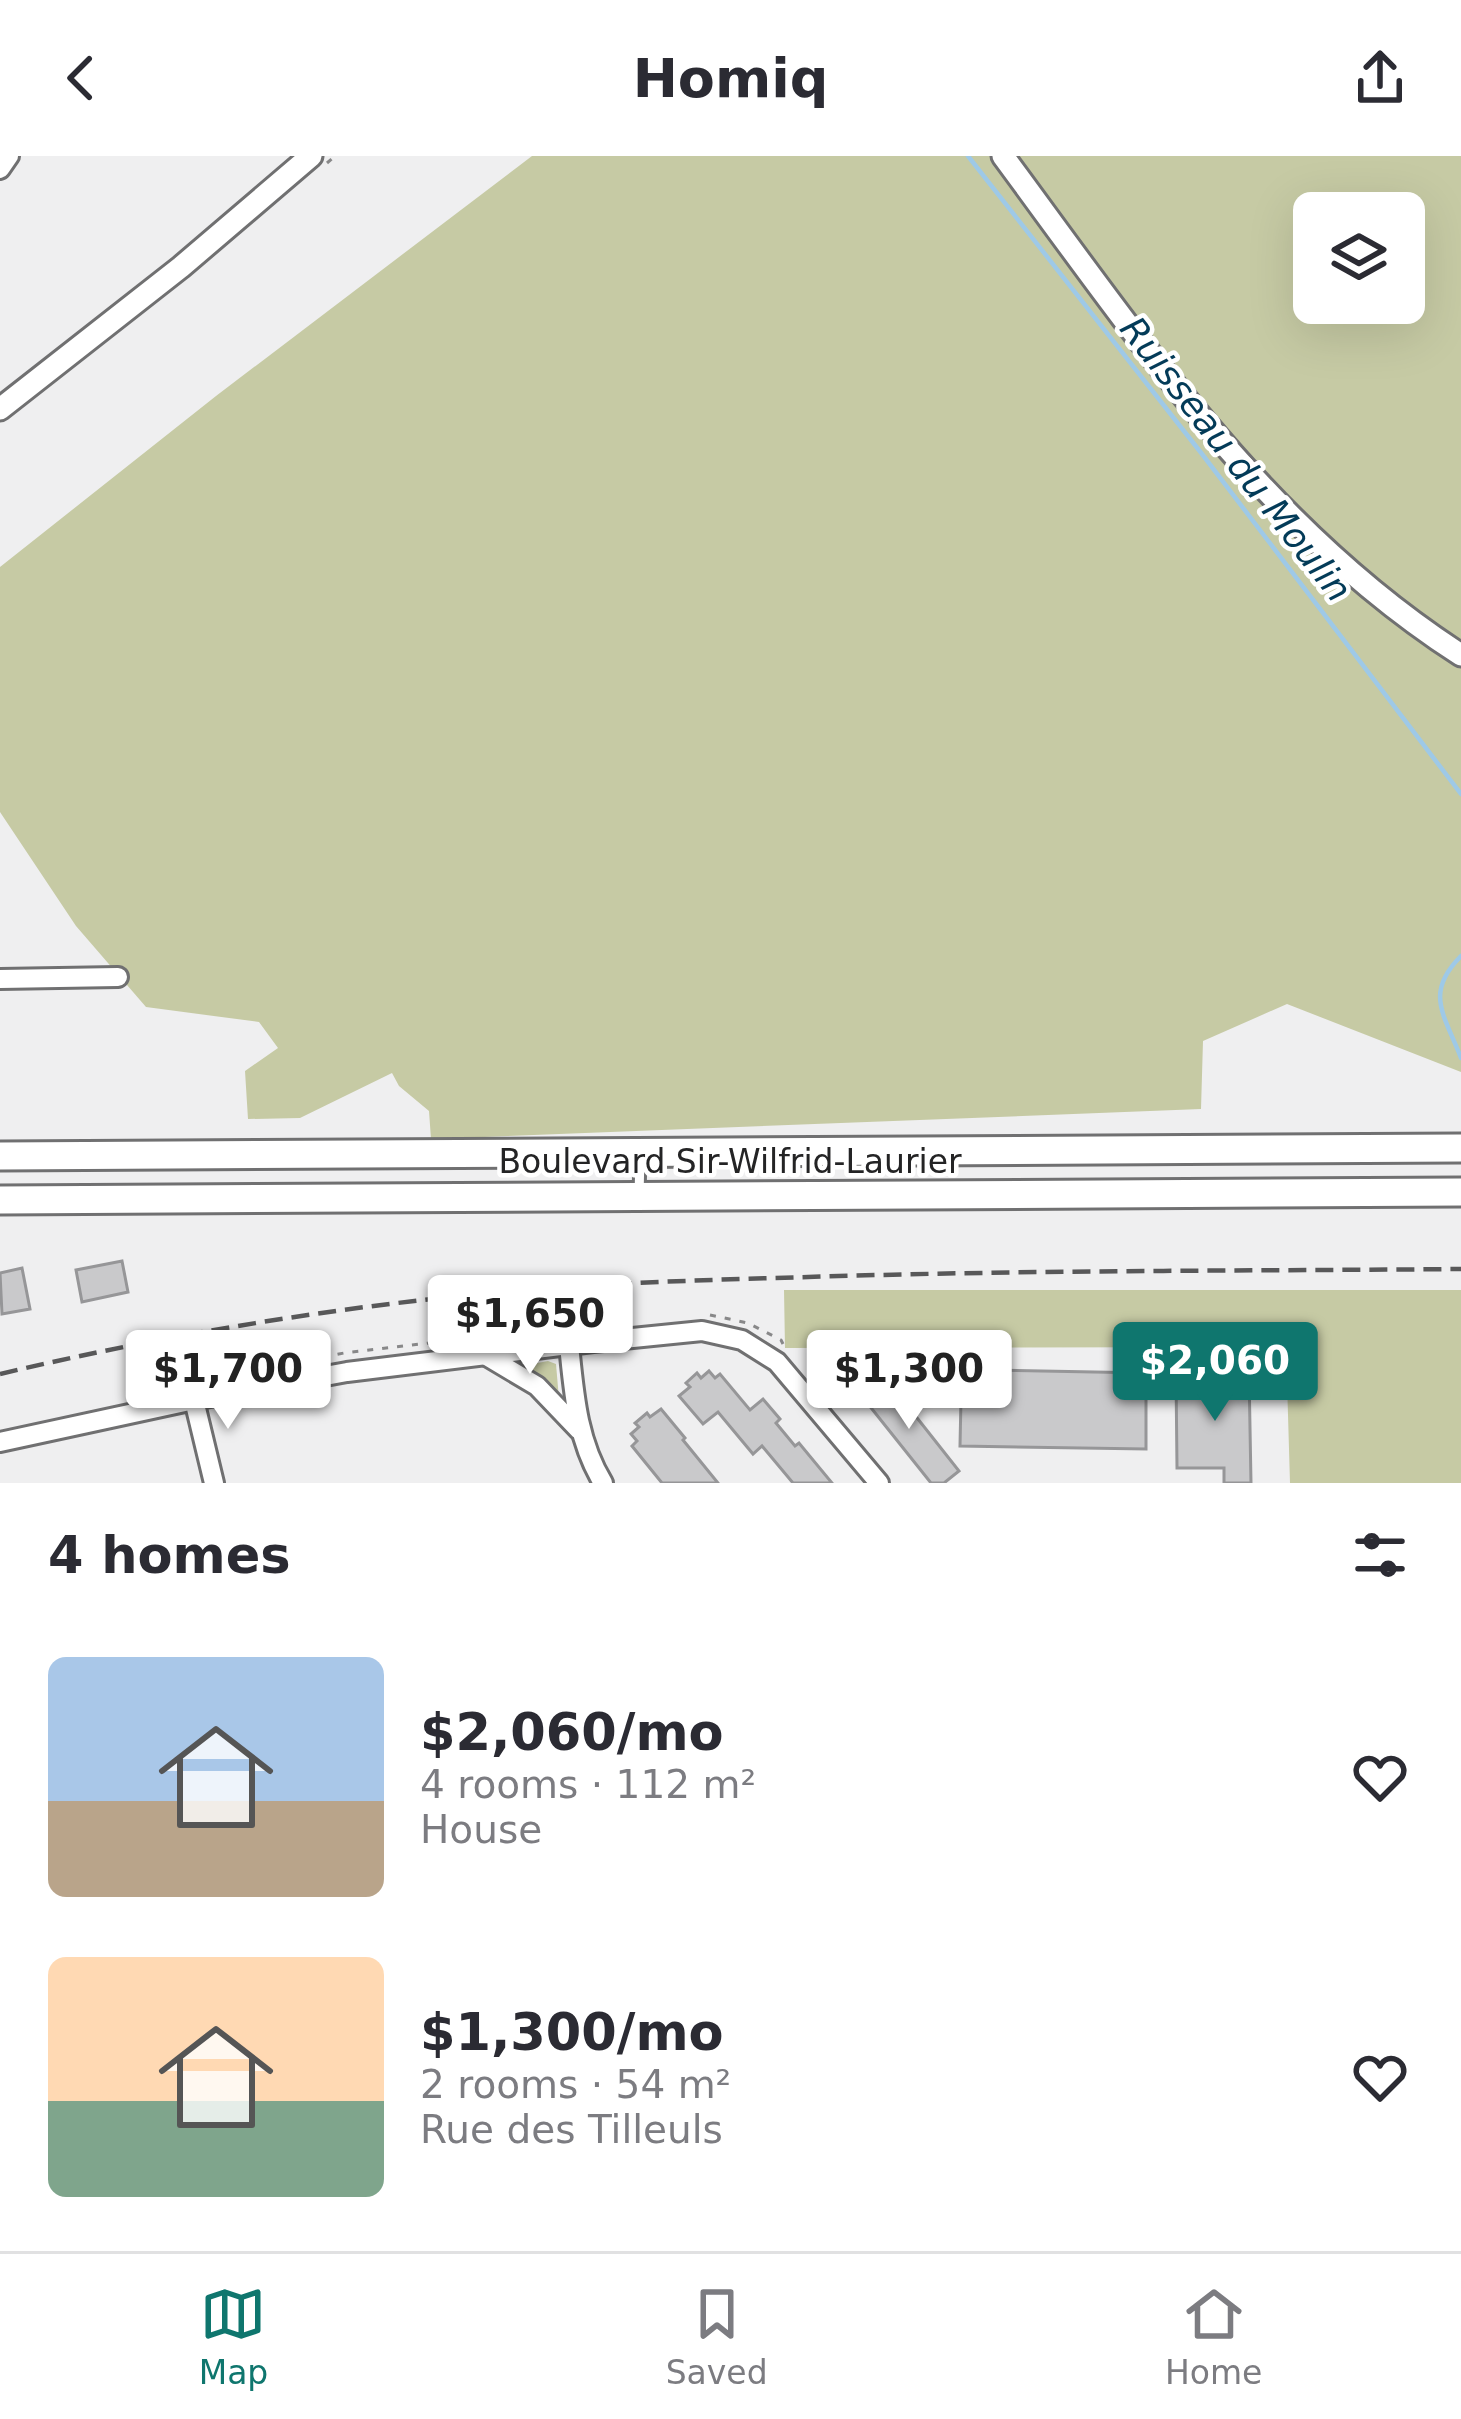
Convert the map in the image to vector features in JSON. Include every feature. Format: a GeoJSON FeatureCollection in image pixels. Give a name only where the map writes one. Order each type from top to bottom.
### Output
{"type":"FeatureCollection","features":[{"type":"Feature","properties":{"kind":"main road","name":"Boulevard Sir-Wilfrid-Laurier"},"geometry":{"type":"LineString","coordinates":[[0,1156],[1461,1148]]}},
{"type":"Feature","properties":{"kind":"main road","name":"Boulevard Sir-Wilfrid-Laurier"},"geometry":{"type":"LineString","coordinates":[[0,1200],[1461,1192]]}},
{"type":"Feature","properties":{"kind":"street"},"geometry":{"type":"LineString","coordinates":[[0,170],[9,156]]}},
{"type":"Feature","properties":{"kind":"street"},"geometry":{"type":"LineString","coordinates":[[0,409],[181,268],[311,156]]}},
{"type":"Feature","properties":{"kind":"street"},"geometry":{"type":"LineString","coordinates":[[1003,156],[1182,395],[1251,477],[1355,576],[1461,656]]}},
{"type":"Feature","properties":{"kind":"street"},"geometry":{"type":"LineString","coordinates":[[0,980],[118,977]]}},
{"type":"Feature","properties":{"kind":"street"},"geometry":{"type":"LineString","coordinates":[[0,1442],[347,1372],[692,1331],[742,1340],[769,1355],[879,1483]]}},
{"type":"Feature","properties":{"kind":"street"},"geometry":{"type":"LineString","coordinates":[[568,1345],[581,1432],[603,1483]]}},
{"type":"Feature","properties":{"kind":"street"},"geometry":{"type":"LineString","coordinates":[[485,1355],[537,1386],[581,1432]]}},
{"type":"Feature","properties":{"kind":"street"},"geometry":{"type":"LineString","coordinates":[[194,1400],[214,1483]]}},
{"type":"Feature","properties":{"kind":"lane"},"geometry":{"type":"LineString","coordinates":[[639,1197],[640,1152]]}},
{"type":"Feature","properties":{"kind":"green space"},"geometry":{"type":"Polygon","coordinates":[[[532,156],[1461,156],[1461,1072],[1287,1004],[1203,1041],[1201,1109],[431,1139],[429,1111],[399,1086],[392,1073],[300,1118],[248,1119],[245,1071],[278,1048],[259,1022],[146,1007],[76,926],[0,812],[0,567],[532,156]]]}},
{"type":"Feature","properties":{"kind":"green space"},"geometry":{"type":"Polygon","coordinates":[[[784,1290],[1461,1290],[1461,1483],[1290,1483],[1286,1347],[785,1348],[784,1290]]]}},
{"type":"Feature","properties":{"kind":"green space"},"geometry":{"type":"Polygon","coordinates":[[[556,1364],[559,1399],[522,1366],[556,1364]]]}},
{"type":"Feature","properties":{"kind":"building"},"geometry":{"type":"Polygon","coordinates":[[[122,1261],[128,1292],[82,1302],[76,1270],[122,1261]]]}},
{"type":"Feature","properties":{"kind":"building"},"geometry":{"type":"Polygon","coordinates":[[[22,1268],[30,1309],[2,1314],[0,1273],[22,1268]]]}},
{"type":"Feature","properties":{"kind":"building"},"geometry":{"type":"Polygon","coordinates":[[[933,1369],[1146,1373],[1146,1449],[960,1446],[961,1399],[933,1398],[933,1369]]]}},
{"type":"Feature","properties":{"kind":"building"},"geometry":{"type":"Polygon","coordinates":[[[709,1371],[715,1378],[720,1374],[750,1410],[763,1399],[780,1419],[776,1423],[832,1483],[793,1483],[762,1446],[753,1454],[718,1412],[703,1424],[679,1396],[697,1373],[701,1378],[709,1371]]]}},
{"type":"Feature","properties":{"kind":"building"},"geometry":{"type":"Polygon","coordinates":[[[1249,1372],[1251,1483],[1224,1483],[1224,1468],[1177,1468],[1176,1374],[1249,1372]]]}},
{"type":"Feature","properties":{"kind":"building"},"geometry":{"type":"Polygon","coordinates":[[[884,1376],[959,1471],[944,1483],[931,1483],[860,1394],[884,1376]]]}},
{"type":"Feature","properties":{"kind":"building"},"geometry":{"type":"Polygon","coordinates":[[[661,1409],[718,1483],[662,1483],[632,1446],[637,1441],[631,1434],[639,1427],[635,1423],[661,1409]]]}},
{"type":"Feature","properties":{"kind":"waterway","name":"Ruisseau du Moulin"},"geometry":{"type":"LineString","coordinates":[[968,156],[1461,794]]}},
{"type":"Feature","properties":{"kind":"waterway","name":"Ruisseau du Moulin"},"geometry":{"type":"LineString","coordinates":[[1461,956],[1440,993],[1461,1058]]}},
{"type":"Feature","properties":{"kind":"railway"},"geometry":{"type":"LineString","coordinates":[[0,1374],[306,1315],[571,1287],[971,1273],[1461,1269]]}}]}
